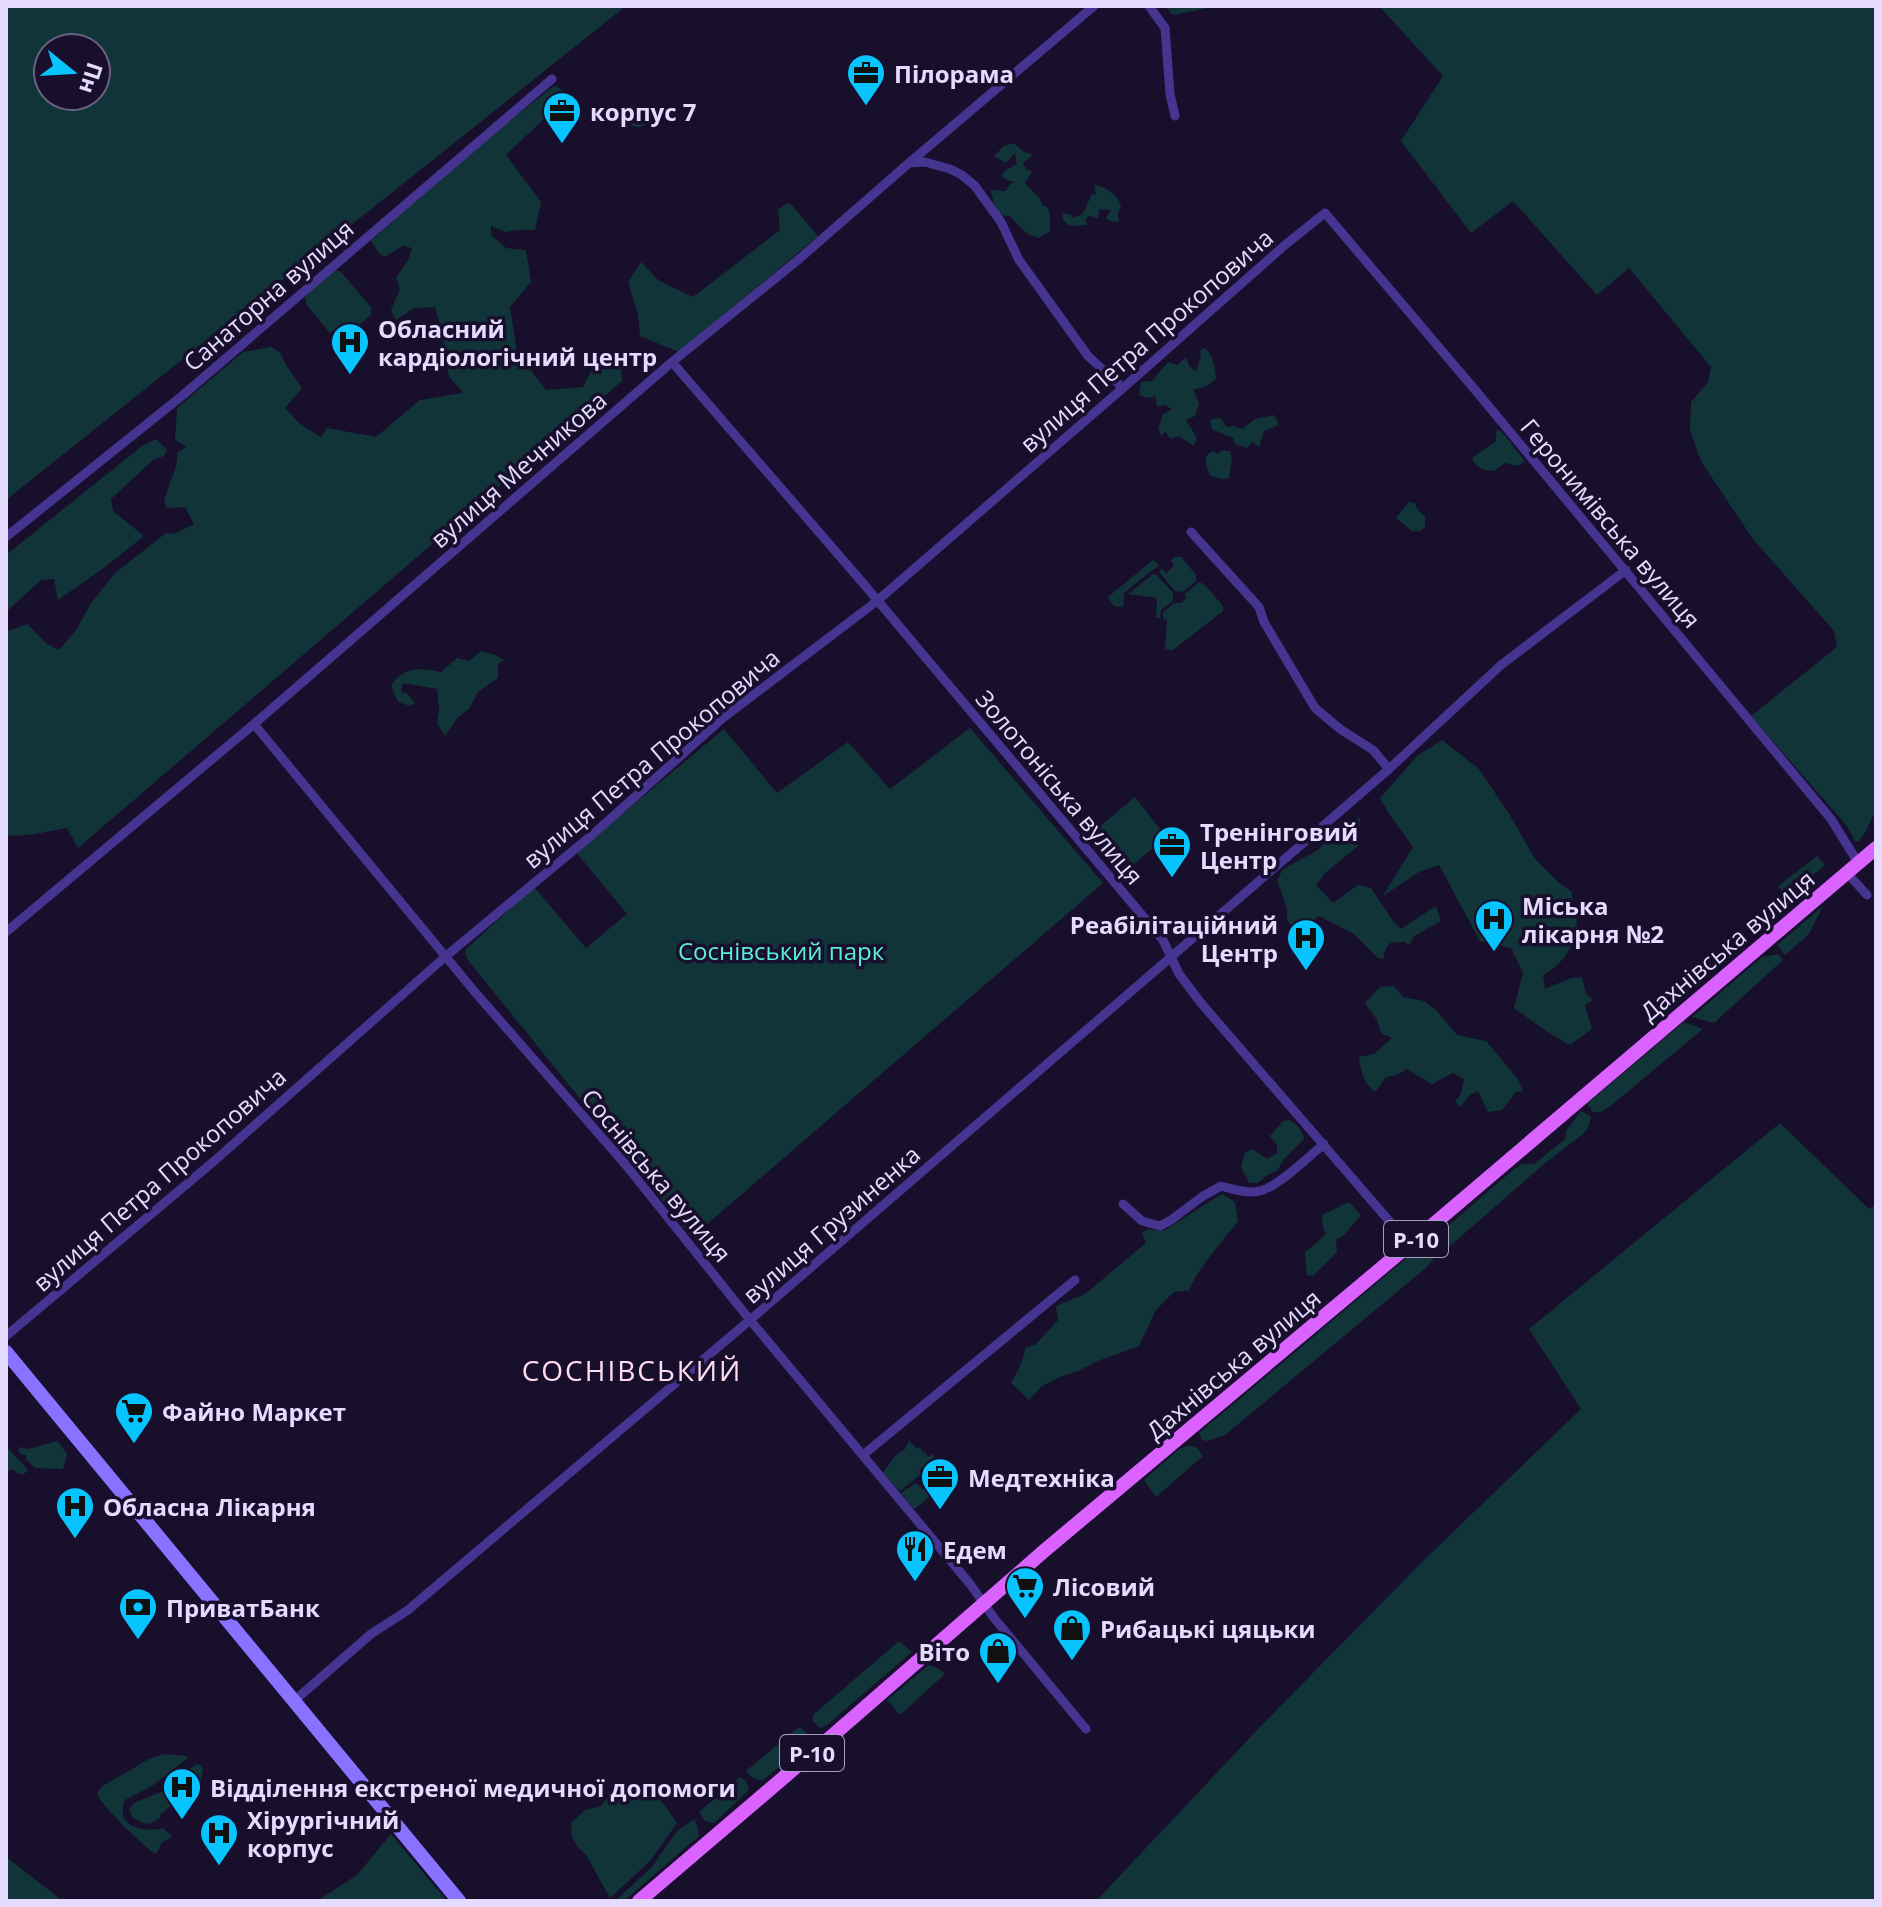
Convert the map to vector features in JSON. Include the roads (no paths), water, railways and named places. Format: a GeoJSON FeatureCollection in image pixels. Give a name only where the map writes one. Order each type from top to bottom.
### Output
{"type":"FeatureCollection","features":[{"type":"Feature","properties":{"kind":"main road","name":"Р-10"},"geometry":{"type":"LineString","coordinates":[[1853,868],[1876,848]]}},
{"type":"Feature","properties":{"kind":"main road","name":"Дахнівська вулиця"},"geometry":{"type":"LineString","coordinates":[[639,1901],[983,1603],[1853,868]]}},
{"type":"Feature","properties":{"kind":"street","name":"вулиця Мечникова"},"geometry":{"type":"LineString","coordinates":[[6,932],[254,724],[672,362],[798,260],[1094,6]]}},
{"type":"Feature","properties":{"kind":"street"},"geometry":{"type":"LineString","coordinates":[[1149,6],[1165,28],[1170,94],[1175,116]]}},
{"type":"Feature","properties":{"kind":"street","name":"Санаторна вулиця"},"geometry":{"type":"LineString","coordinates":[[6,537],[205,376],[552,79]]}},
{"type":"Feature","properties":{"kind":"street"},"geometry":{"type":"LineString","coordinates":[[909,163],[925,162],[950,169],[975,186],[1001,222],[1019,260],[1088,356],[1123,388]]}},
{"type":"Feature","properties":{"kind":"street","name":"вулиця Петра Прокоповича"},"geometry":{"type":"LineString","coordinates":[[6,1336],[213,1162],[723,718],[877,601],[1325,213]]}},
{"type":"Feature","properties":{"kind":"street","name":"Геронимівська вулиця"},"geometry":{"type":"LineString","coordinates":[[1325,213],[1831,819],[1867,895]]}},
{"type":"Feature","properties":{"kind":"street","name":"Золотоніська вулиця"},"geometry":{"type":"LineString","coordinates":[[672,362],[1163,940],[1179,974],[1201,1003],[1409,1244]]}},
{"type":"Feature","properties":{"kind":"street"},"geometry":{"type":"LineString","coordinates":[[1191,532],[1259,607],[1264,622],[1315,708],[1373,750],[1389,769]]}},
{"type":"Feature","properties":{"kind":"street","name":"вулиця Грузиненка"},"geometry":{"type":"LineString","coordinates":[[294,1701],[371,1634],[408,1610],[750,1320],[1389,769],[1501,665],[1626,570]]}},
{"type":"Feature","properties":{"kind":"street","name":"Соснівська вулиця"},"geometry":{"type":"LineString","coordinates":[[254,724],[474,991],[625,1164],[1086,1729]]}},
{"type":"Feature","properties":{"kind":"street"},"geometry":{"type":"LineString","coordinates":[[1123,1204],[1142,1221],[1160,1226],[1221,1186],[1258,1192],[1273,1186],[1324,1144]]}},
{"type":"Feature","properties":{"kind":"street"},"geometry":{"type":"LineString","coordinates":[[863,1455],[1075,1280]]}},
{"type":"Feature","properties":{"kind":"street"},"geometry":{"type":"LineString","coordinates":[[6,1352],[459,1901]]}},
{"type":"Feature","properties":{"kind":"place","name":"Пілорама"},"geometry":{"type":"Point","coordinates":[866,107]}},
{"type":"Feature","properties":{"kind":"place","name":"корпус 7"},"geometry":{"type":"Point","coordinates":[562,145]}},
{"type":"Feature","properties":{"kind":"place","name":"Обласний кардіологічний центр"},"geometry":{"type":"Point","coordinates":[350,376]}},
{"type":"Feature","properties":{"kind":"place","name":"Тренінговий Центр"},"geometry":{"type":"Point","coordinates":[1172,879]}},
{"type":"Feature","properties":{"kind":"place","name":"Міська лікарня №2"},"geometry":{"type":"Point","coordinates":[1494,953]}},
{"type":"Feature","properties":{"kind":"place","name":"Реабілітаційний Центр"},"geometry":{"type":"Point","coordinates":[1306,972]}},
{"type":"Feature","properties":{"kind":"place","name":"Файно Маркет"},"geometry":{"type":"Point","coordinates":[134,1445]}},
{"type":"Feature","properties":{"kind":"place","name":"Медтехніка"},"geometry":{"type":"Point","coordinates":[940,1511]}},
{"type":"Feature","properties":{"kind":"place","name":"Обласна Лікарня"},"geometry":{"type":"Point","coordinates":[75,1540]}},
{"type":"Feature","properties":{"kind":"place","name":"Едем"},"geometry":{"type":"Point","coordinates":[915,1583]}},
{"type":"Feature","properties":{"kind":"place","name":"Лісовий"},"geometry":{"type":"Point","coordinates":[1025,1620]}},
{"type":"Feature","properties":{"kind":"place","name":"ПриватБанк"},"geometry":{"type":"Point","coordinates":[138,1641]}},
{"type":"Feature","properties":{"kind":"place","name":"Рибацькі цяцьки"},"geometry":{"type":"Point","coordinates":[1072,1662]}},
{"type":"Feature","properties":{"kind":"place","name":"Віто"},"geometry":{"type":"Point","coordinates":[998,1685]}},
{"type":"Feature","properties":{"kind":"place","name":"Відділення екстреної медичної допомоги"},"geometry":{"type":"Point","coordinates":[182,1821]}},
{"type":"Feature","properties":{"kind":"place","name":"Хірургічний корпус"},"geometry":{"type":"Point","coordinates":[219,1867]}},
{"type":"Feature","properties":{"kind":"district","name":"СОСНІВСЬКИЙ"},"geometry":{"type":"Point","coordinates":[632,1370]}},
{"type":"Feature","properties":{"kind":"park label","name":"Соснівський парк"},"geometry":{"type":"Point","coordinates":[781,950]}}]}
